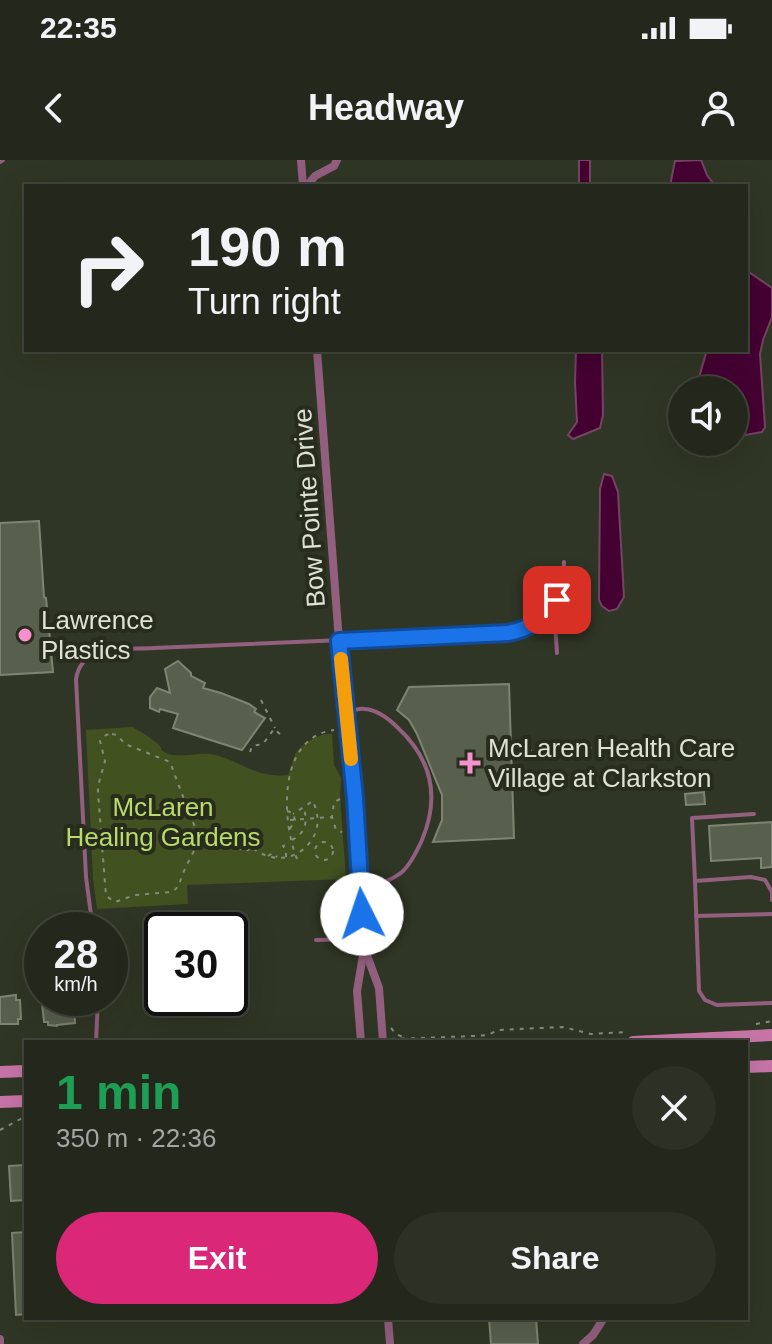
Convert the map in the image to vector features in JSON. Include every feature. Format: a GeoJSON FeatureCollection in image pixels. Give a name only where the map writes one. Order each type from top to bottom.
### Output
{"type":"FeatureCollection","features":[{"type":"Feature","properties":{"kind":"main road"},"geometry":{"type":"LineString","coordinates":[[681,1040],[772,1035]]}},
{"type":"Feature","properties":{"kind":"main road"},"geometry":{"type":"LineString","coordinates":[[631,1037],[655,1040]]}},
{"type":"Feature","properties":{"kind":"main road"},"geometry":{"type":"LineString","coordinates":[[748,1067],[772,1066]]}},
{"type":"Feature","properties":{"kind":"main road"},"geometry":{"type":"LineString","coordinates":[[0,1072],[24,1071]]}},
{"type":"Feature","properties":{"kind":"main road"},"geometry":{"type":"LineString","coordinates":[[0,1102],[24,1101]]}},
{"type":"Feature","properties":{"kind":"street"},"geometry":{"type":"LineString","coordinates":[[301,160],[305,184]]}},
{"type":"Feature","properties":{"kind":"street"},"geometry":{"type":"LineString","coordinates":[[307,184],[334,166],[337,160]]}},
{"type":"Feature","properties":{"kind":"street","name":"Bow Pointe Drive"},"geometry":{"type":"LineString","coordinates":[[317,352],[364,939],[357,991],[361,1040]]}},
{"type":"Feature","properties":{"kind":"street","name":"Bow Pointe Drive"},"geometry":{"type":"LineString","coordinates":[[364,949],[379,988],[383,1040]]}},
{"type":"Feature","properties":{"kind":"street"},"geometry":{"type":"LineString","coordinates":[[388,1320],[390,1344]]}},
{"type":"Feature","properties":{"kind":"street"},"geometry":{"type":"LineString","coordinates":[[583,1344],[603,1320]]}},
{"type":"Feature","properties":{"kind":"lane"},"geometry":{"type":"LineString","coordinates":[[91,912],[86,877],[77,694],[78,669],[89,655],[107,651],[508,633],[523,630],[538,621],[554,605],[563,584],[564,562]]}},
{"type":"Feature","properties":{"kind":"lane"},"geometry":{"type":"LineString","coordinates":[[554,605],[557,653]]}},
{"type":"Feature","properties":{"kind":"lane"},"geometry":{"type":"LineString","coordinates":[[346,711],[365,709],[384,716],[396,725],[418,749],[431,786],[429,819],[410,864],[393,878],[360,889]]}},
{"type":"Feature","properties":{"kind":"lane"},"geometry":{"type":"LineString","coordinates":[[754,814],[692,818],[699,991],[705,1000],[717,1005],[772,1003]]}},
{"type":"Feature","properties":{"kind":"lane"},"geometry":{"type":"LineString","coordinates":[[695,881],[751,877],[765,880],[772,892],[772,900]]}},
{"type":"Feature","properties":{"kind":"lane"},"geometry":{"type":"LineString","coordinates":[[696,916],[772,914]]}},
{"type":"Feature","properties":{"kind":"lane"},"geometry":{"type":"LineString","coordinates":[[316,940],[364,939]]}},
{"type":"Feature","properties":{"kind":"lane"},"geometry":{"type":"LineString","coordinates":[[96,1040],[97,1016]]}},
{"type":"Feature","properties":{"kind":"path"},"geometry":{"type":"LineString","coordinates":[[261,700],[274,729],[280,734]]}},
{"type":"Feature","properties":{"kind":"path"},"geometry":{"type":"LineString","coordinates":[[250,752],[252,746],[263,744],[274,729]]}},
{"type":"Feature","properties":{"kind":"path"},"geometry":{"type":"LineString","coordinates":[[297,859],[287,820],[287,794],[299,752],[304,743],[317,734],[334,730]]}},
{"type":"Feature","properties":{"kind":"path"},"geometry":{"type":"LineString","coordinates":[[117,735],[125,744],[170,762],[197,831],[195,849],[177,889],[135,895],[115,902],[106,896],[98,793],[105,765],[102,738],[117,735]]}},
{"type":"Feature","properties":{"kind":"path"},"geometry":{"type":"LineString","coordinates":[[528,751],[625,746]]}},
{"type":"Feature","properties":{"kind":"path"},"geometry":{"type":"LineString","coordinates":[[340,799],[334,802],[332,817],[336,830],[342,832]]}},
{"type":"Feature","properties":{"kind":"path"},"geometry":{"type":"LineString","coordinates":[[197,831],[240,837],[267,856],[286,858],[311,840],[316,831],[318,818],[313,801],[293,814]]}},
{"type":"Feature","properties":{"kind":"path"},"geometry":{"type":"LineString","coordinates":[[286,858],[283,846],[302,833],[307,819],[303,807]]}},
{"type":"Feature","properties":{"kind":"path"},"geometry":{"type":"LineString","coordinates":[[287,811],[293,814],[295,820],[289,830]]}},
{"type":"Feature","properties":{"kind":"path"},"geometry":{"type":"LineString","coordinates":[[287,820],[332,817]]}},
{"type":"Feature","properties":{"kind":"path"},"geometry":{"type":"LineString","coordinates":[[240,837],[238,845],[241,850],[252,848]]}},
{"type":"Feature","properties":{"kind":"path"},"geometry":{"type":"LineString","coordinates":[[311,840],[318,845]]}},
{"type":"Feature","properties":{"kind":"path"},"geometry":{"type":"LineString","coordinates":[[326,842],[331,845],[333,853],[330,858],[319,859],[315,851],[318,845],[326,842]]}},
{"type":"Feature","properties":{"kind":"path"},"geometry":{"type":"LineString","coordinates":[[389,1019],[391,1030],[408,1039]]}},
{"type":"Feature","properties":{"kind":"path"},"geometry":{"type":"LineString","coordinates":[[747,1026],[772,1021]]}},
{"type":"Feature","properties":{"kind":"path"},"geometry":{"type":"LineString","coordinates":[[383,1040],[488,1035],[498,1030],[563,1027],[591,1034],[631,1037]]}},
{"type":"Feature","properties":{"kind":"path"},"geometry":{"type":"LineString","coordinates":[[0,1130],[24,1117]]}},
{"type":"Feature","properties":{"kind":"green space","name":"McLaren Healing Gardens"},"geometry":{"type":"Polygon","coordinates":[[[132,727],[166,753],[210,754],[276,775],[288,775],[297,751],[304,744],[318,736],[332,734],[334,765],[341,778],[346,879],[187,885],[188,904],[97,909],[86,730],[132,727]]]}},
{"type":"Feature","properties":{"kind":"shaded area"},"geometry":{"type":"Polygon","coordinates":[[[579,160],[590,160],[590,184],[579,184],[579,160]]]}},
{"type":"Feature","properties":{"kind":"shaded area"},"geometry":{"type":"Polygon","coordinates":[[[701,160],[714,184],[670,184],[675,161],[701,160]]]}},
{"type":"Feature","properties":{"kind":"shaded area"},"geometry":{"type":"Polygon","coordinates":[[[748,271],[772,288],[772,317],[760,354],[765,427],[762,432],[748,434],[748,376],[700,376],[706,352],[748,352],[748,271]]]}},
{"type":"Feature","properties":{"kind":"shaded area"},"geometry":{"type":"Polygon","coordinates":[[[576,352],[602,352],[603,415],[600,428],[573,439],[568,435],[577,422],[576,352]]]}},
{"type":"Feature","properties":{"kind":"shaded area"},"geometry":{"type":"Polygon","coordinates":[[[604,474],[612,476],[618,492],[624,597],[617,609],[609,611],[599,600],[600,489],[604,474]]]}},
{"type":"Feature","properties":{"kind":"building","name":"Lawrence Plastics"},"geometry":{"type":"Polygon","coordinates":[[[39,521],[53,672],[0,675],[0,523],[39,521]]]}},
{"type":"Feature","properties":{"kind":"building"},"geometry":{"type":"Polygon","coordinates":[[[178,661],[191,676],[205,683],[203,688],[249,704],[256,709],[254,712],[265,718],[242,750],[173,728],[178,714],[150,708],[150,697],[157,688],[170,693],[165,669],[178,661]]]}},
{"type":"Feature","properties":{"kind":"building","name":"McLaren Health Care Village at Clarkston"},"geometry":{"type":"Polygon","coordinates":[[[509,684],[514,838],[433,842],[442,820],[442,795],[417,734],[409,720],[397,710],[409,687],[509,684]]]}},
{"type":"Feature","properties":{"kind":"building"},"geometry":{"type":"Polygon","coordinates":[[[704,792],[705,804],[686,805],[685,794],[704,792]]]}},
{"type":"Feature","properties":{"kind":"building"},"geometry":{"type":"Polygon","coordinates":[[[772,822],[772,867],[761,868],[761,858],[711,861],[709,826],[772,822]]]}},
{"type":"Feature","properties":{"kind":"building"},"geometry":{"type":"Polygon","coordinates":[[[16,995],[16,1000],[20,1000],[21,1019],[18,1019],[18,1024],[0,1024],[0,997],[16,995]]]}},
{"type":"Feature","properties":{"kind":"building"},"geometry":{"type":"Polygon","coordinates":[[[43,1016],[75,1016],[75,1023],[57,1026],[44,1022],[43,1016]]]}},
{"type":"Feature","properties":{"kind":"building"},"geometry":{"type":"Polygon","coordinates":[[[24,1165],[24,1200],[11,1201],[9,1166],[24,1165]]]}},
{"type":"Feature","properties":{"kind":"building"},"geometry":{"type":"Polygon","coordinates":[[[24,1232],[24,1314],[16,1315],[12,1233],[24,1232]]]}},
{"type":"Feature","properties":{"kind":"building"},"geometry":{"type":"Polygon","coordinates":[[[489,1320],[536,1320],[538,1344],[491,1344],[489,1320]]]}},
{"type":"Feature","properties":{"kind":"slow traffic"},"geometry":{"type":"LineString","coordinates":[[341,659],[351,759]]}},
{"type":"Feature","properties":{"kind":"place","name":"Lawrence Plastics"},"geometry":{"type":"Point","coordinates":[25,635]}},
{"type":"Feature","properties":{"kind":"place","name":"McLaren Health Care Village at Clarkston"},"geometry":{"type":"Point","coordinates":[470,763]}},
{"type":"Feature","properties":{"kind":"route"},"geometry":{"type":"LineString","coordinates":[[362,914],[355,798],[339,641],[508,633],[523,630],[538,621],[557,600]]}}]}
